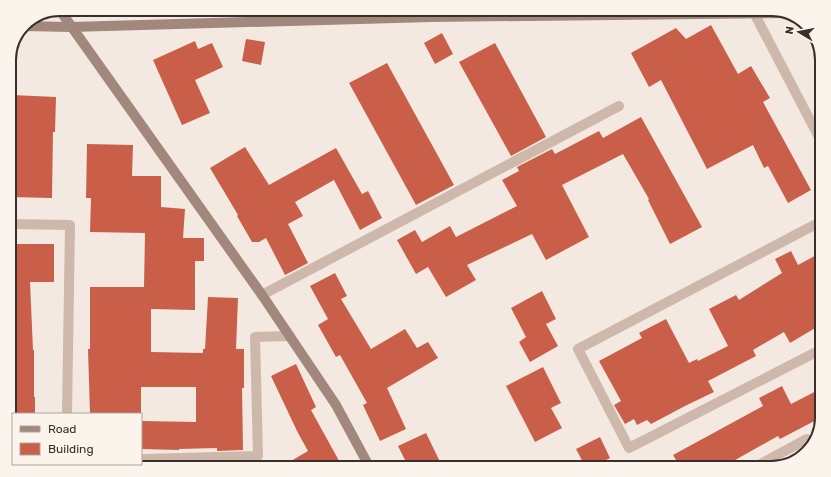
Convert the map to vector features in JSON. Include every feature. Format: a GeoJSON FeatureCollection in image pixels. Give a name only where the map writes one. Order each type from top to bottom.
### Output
{"type":"FeatureCollection","features":[{"type":"Feature","properties":{"kind":"street"},"geometry":{"type":"LineString","coordinates":[[63,16],[290,336],[336,405],[366,461]]}},
{"type":"Feature","properties":{"kind":"street"},"geometry":{"type":"LineString","coordinates":[[32,26],[71,27],[354,16]]}},
{"type":"Feature","properties":{"kind":"street"},"geometry":{"type":"LineString","coordinates":[[756,16],[815,130]]}},
{"type":"Feature","properties":{"kind":"street"},"geometry":{"type":"LineString","coordinates":[[262,295],[619,106]]}},
{"type":"Feature","properties":{"kind":"street"},"geometry":{"type":"LineString","coordinates":[[16,224],[70,225],[67,413]]}},
{"type":"Feature","properties":{"kind":"street"},"geometry":{"type":"LineString","coordinates":[[815,225],[578,349],[630,448],[815,353]]}},
{"type":"Feature","properties":{"kind":"street"},"geometry":{"type":"LineString","coordinates":[[142,459],[258,456],[255,337],[290,336]]}},
{"type":"Feature","properties":{"kind":"street"},"geometry":{"type":"LineString","coordinates":[[766,461],[807,439],[808,441]]}},
{"type":"Feature","properties":{"kind":"building"},"geometry":{"type":"Polygon","coordinates":[[[711,25],[738,74],[751,66],[770,98],[763,102],[811,190],[788,203],[768,166],[764,168],[753,145],[707,169],[661,80],[649,87],[631,53],[676,28],[686,39],[711,25]]]}},
{"type":"Feature","properties":{"kind":"building"},"geometry":{"type":"Polygon","coordinates":[[[442,33],[453,54],[435,64],[424,43],[442,33]]]}},
{"type":"Feature","properties":{"kind":"building"},"geometry":{"type":"Polygon","coordinates":[[[246,39],[265,42],[261,65],[242,61],[246,39]]]}},
{"type":"Feature","properties":{"kind":"building"},"geometry":{"type":"Polygon","coordinates":[[[195,41],[198,49],[212,43],[223,67],[195,80],[210,113],[182,125],[153,60],[195,41]]]}},
{"type":"Feature","properties":{"kind":"building"},"geometry":{"type":"Polygon","coordinates":[[[495,43],[546,137],[511,156],[459,62],[495,43]]]}},
{"type":"Feature","properties":{"kind":"building"},"geometry":{"type":"Polygon","coordinates":[[[387,63],[454,185],[416,205],[349,83],[387,63]]]}},
{"type":"Feature","properties":{"kind":"building"},"geometry":{"type":"Polygon","coordinates":[[[16,95],[56,97],[55,132],[53,132],[52,198],[16,197],[16,95]]]}},
{"type":"Feature","properties":{"kind":"building"},"geometry":{"type":"Polygon","coordinates":[[[641,117],[702,227],[670,244],[648,200],[649,199],[623,154],[562,185],[589,237],[546,260],[532,234],[467,265],[476,280],[446,297],[428,267],[416,274],[397,240],[415,230],[422,242],[450,226],[456,237],[517,206],[502,180],[519,171],[517,167],[552,149],[555,154],[599,131],[603,138],[641,117]]]}},
{"type":"Feature","properties":{"kind":"building"},"geometry":{"type":"Polygon","coordinates":[[[87,144],[133,145],[132,176],[161,176],[161,207],[185,209],[183,238],[204,238],[204,261],[195,261],[195,310],[151,309],[151,352],[203,353],[203,349],[205,349],[208,297],[238,298],[236,349],[244,349],[244,388],[242,388],[243,450],[217,451],[217,448],[179,450],[142,449],[142,421],[196,422],[196,387],[141,387],[141,413],[90,413],[88,349],[90,349],[90,287],[144,287],[145,233],[90,232],[91,198],[86,198],[87,144]]]}},
{"type":"Feature","properties":{"kind":"building"},"geometry":{"type":"Polygon","coordinates":[[[245,147],[269,185],[336,148],[362,194],[368,191],[382,218],[360,230],[334,180],[295,202],[303,216],[288,224],[308,263],[285,275],[266,238],[259,242],[252,242],[210,168],[245,147]]]}},
{"type":"Feature","properties":{"kind":"building"},"geometry":{"type":"Polygon","coordinates":[[[16,244],[54,244],[54,282],[30,282],[35,413],[16,413],[16,244]]]}},
{"type":"Feature","properties":{"kind":"building"},"geometry":{"type":"Polygon","coordinates":[[[791,251],[798,265],[815,256],[815,328],[790,343],[784,332],[753,350],[756,356],[708,381],[714,392],[651,424],[647,420],[637,425],[634,419],[625,424],[614,405],[621,401],[599,361],[642,338],[639,333],[666,319],[689,363],[697,359],[698,361],[728,346],[709,309],[736,295],[739,300],[782,273],[775,259],[791,251]]]}},
{"type":"Feature","properties":{"kind":"building"},"geometry":{"type":"Polygon","coordinates":[[[335,273],[347,296],[341,299],[371,349],[405,329],[417,348],[428,342],[438,358],[387,388],[406,429],[380,441],[363,405],[367,403],[340,355],[336,357],[318,325],[328,319],[310,286],[335,273]]]}},
{"type":"Feature","properties":{"kind":"building"},"geometry":{"type":"Polygon","coordinates":[[[542,291],[556,319],[546,324],[558,346],[530,362],[519,342],[526,337],[511,308],[542,291]]]}},
{"type":"Feature","properties":{"kind":"building"},"geometry":{"type":"Polygon","coordinates":[[[296,364],[316,407],[311,410],[339,461],[291,461],[308,451],[271,376],[296,364]]]}},
{"type":"Feature","properties":{"kind":"building"},"geometry":{"type":"Polygon","coordinates":[[[543,367],[561,403],[551,408],[562,428],[535,442],[506,386],[543,367]]]}},
{"type":"Feature","properties":{"kind":"building"},"geometry":{"type":"Polygon","coordinates":[[[782,386],[791,404],[815,392],[815,421],[780,439],[778,436],[733,461],[677,461],[673,455],[763,406],[759,398],[782,386]]]}},
{"type":"Feature","properties":{"kind":"building"},"geometry":{"type":"Polygon","coordinates":[[[426,433],[440,461],[406,461],[398,446],[426,433]]]}},
{"type":"Feature","properties":{"kind":"building"},"geometry":{"type":"Polygon","coordinates":[[[600,437],[610,458],[604,461],[582,461],[576,449],[600,437]]]}}]}
